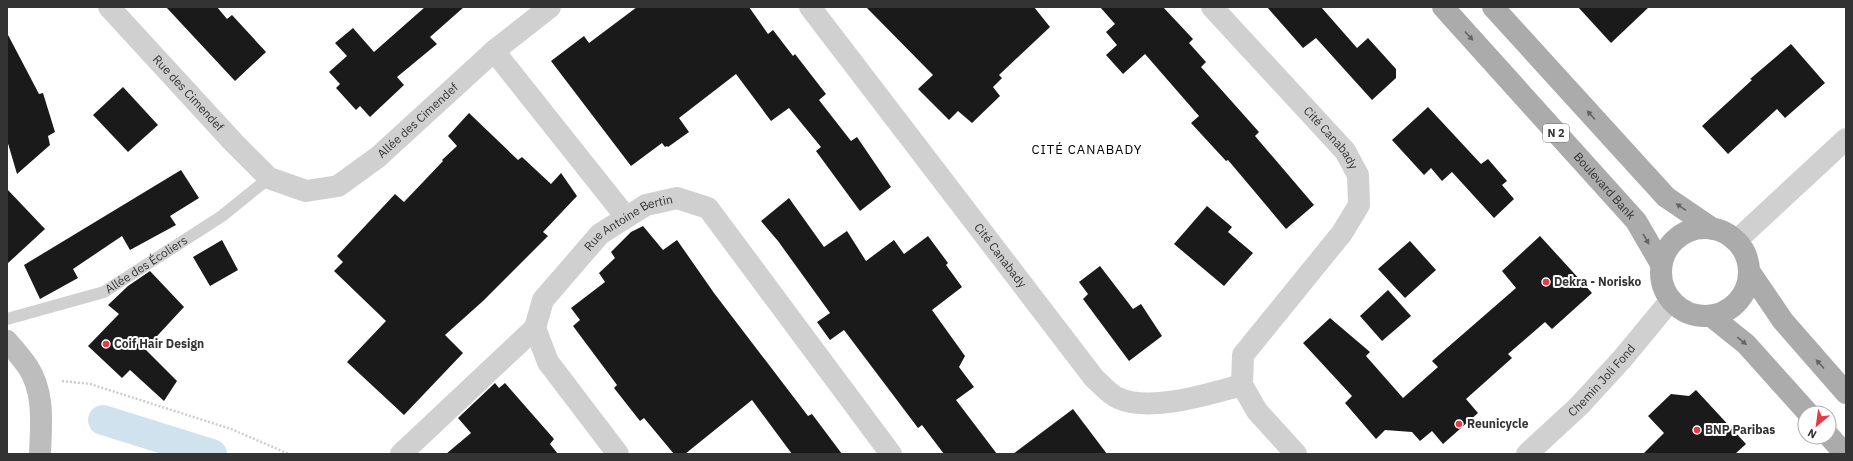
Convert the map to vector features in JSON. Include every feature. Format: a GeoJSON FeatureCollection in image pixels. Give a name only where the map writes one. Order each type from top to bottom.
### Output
{"type":"FeatureCollection","features":[{"type":"Feature","properties":{"kind":"main road","name":"Boulevard Bank"},"geometry":{"type":"LineString","coordinates":[[1443,7],[1636,221],[1661,264]]}},
{"type":"Feature","properties":{"kind":"main road","name":"N 2"},"geometry":{"type":"LineString","coordinates":[[1494,7],[1666,197],[1713,229]]}},
{"type":"Feature","properties":{"kind":"main road","name":"N 2"},"geometry":{"type":"LineString","coordinates":[[1670,301],[1663,289],[1660,277],[1661,264],[1665,251],[1674,240],[1686,232],[1699,228],[1713,229],[1726,233],[1736,241]]}},
{"type":"Feature","properties":{"kind":"main road"},"geometry":{"type":"LineString","coordinates":[[1736,241],[1743,250],[1749,271],[1783,321],[1846,393]]}},
{"type":"Feature","properties":{"kind":"main road"},"geometry":{"type":"LineString","coordinates":[[1670,301],[1682,310],[1696,316],[1711,316],[1723,313],[1734,306],[1743,296],[1748,284],[1749,271]]}},
{"type":"Feature","properties":{"kind":"main road"},"geometry":{"type":"LineString","coordinates":[[1711,316],[1746,344],[1801,405]]}},
{"type":"Feature","properties":{"kind":"main road"},"geometry":{"type":"LineString","coordinates":[[1837,445],[1845,454]]}},
{"type":"Feature","properties":{"kind":"street","name":"Rue des Cimendef"},"geometry":{"type":"LineString","coordinates":[[109,7],[234,144],[269,178]]}},
{"type":"Feature","properties":{"kind":"street","name":"Allée des Cimendef"},"geometry":{"type":"LineString","coordinates":[[269,178],[306,191],[338,186],[378,157],[494,51],[550,7]]}},
{"type":"Feature","properties":{"kind":"street","name":"Cité Canabady"},"geometry":{"type":"LineString","coordinates":[[810,7],[1094,378],[1118,398],[1150,405],[1198,397],[1242,385],[1243,355],[1342,233],[1359,205],[1358,174],[1345,151],[1212,7]]}},
{"type":"Feature","properties":{"kind":"street"},"geometry":{"type":"LineString","coordinates":[[494,51],[626,217]]}},
{"type":"Feature","properties":{"kind":"street"},"geometry":{"type":"LineString","coordinates":[[1736,241],[1846,139]]}},
{"type":"Feature","properties":{"kind":"street","name":"Rue Antoine Bertin"},"geometry":{"type":"LineString","coordinates":[[535,328],[543,300],[600,234],[646,205],[677,198],[708,208],[892,454]]}},
{"type":"Feature","properties":{"kind":"street","name":"Chemin Joli Fond"},"geometry":{"type":"LineString","coordinates":[[1528,454],[1584,400],[1623,358],[1670,301]]}},
{"type":"Feature","properties":{"kind":"street"},"geometry":{"type":"LineString","coordinates":[[401,454],[535,328],[548,362],[618,454]]}},
{"type":"Feature","properties":{"kind":"street"},"geometry":{"type":"LineString","coordinates":[[7,341],[29,368],[37,387],[42,413],[40,454]]}},
{"type":"Feature","properties":{"kind":"street"},"geometry":{"type":"LineString","coordinates":[[1242,385],[1258,411],[1296,454]]}},
{"type":"Feature","properties":{"kind":"lane","name":"Allée des Écoliers"},"geometry":{"type":"LineString","coordinates":[[7,319],[104,292],[222,216],[269,178]]}},
{"type":"Feature","properties":{"kind":"path"},"geometry":{"type":"LineString","coordinates":[[37,387],[62,381],[90,384],[231,429],[289,454]]}},
{"type":"Feature","properties":{"kind":"building"},"geometry":{"type":"Polygon","coordinates":[[[166,7],[217,7],[227,19],[232,15],[266,52],[235,81],[166,7]]]}},
{"type":"Feature","properties":{"kind":"building"},"geometry":{"type":"Polygon","coordinates":[[[425,7],[464,7],[430,37],[437,44],[397,77],[404,85],[370,117],[360,106],[356,110],[336,88],[340,84],[329,72],[347,56],[335,43],[353,28],[374,52],[425,7]]]}},
{"type":"Feature","properties":{"kind":"building"},"geometry":{"type":"Polygon","coordinates":[[[637,7],[749,7],[768,34],[773,30],[793,56],[795,54],[826,94],[819,100],[851,141],[857,137],[891,187],[860,211],[816,151],[821,147],[789,108],[771,121],[736,74],[679,118],[689,132],[668,147],[665,147],[662,143],[631,166],[551,61],[584,36],[589,43],[637,7]]]}},
{"type":"Feature","properties":{"kind":"building"},"geometry":{"type":"Polygon","coordinates":[[[866,7],[1034,7],[1050,27],[999,75],[1002,78],[993,87],[1000,96],[972,123],[958,111],[949,120],[918,89],[933,75],[866,7]]]}},
{"type":"Feature","properties":{"kind":"building"},"geometry":{"type":"Polygon","coordinates":[[[1100,7],[1163,7],[1193,39],[1189,43],[1206,62],[1201,67],[1259,132],[1255,136],[1314,205],[1286,229],[1228,160],[1226,161],[1191,123],[1199,116],[1145,54],[1123,74],[1106,55],[1117,45],[1106,32],[1115,24],[1100,7]]]}},
{"type":"Feature","properties":{"kind":"building"},"geometry":{"type":"Polygon","coordinates":[[[1267,7],[1321,7],[1357,48],[1368,38],[1396,69],[1396,78],[1372,100],[1316,38],[1303,48],[1267,7]]]}},
{"type":"Feature","properties":{"kind":"building"},"geometry":{"type":"Polygon","coordinates":[[[1578,7],[1649,7],[1611,43],[1578,7]]]}},
{"type":"Feature","properties":{"kind":"building"},"geometry":{"type":"Polygon","coordinates":[[[7,33],[39,94],[43,93],[55,132],[48,136],[50,145],[17,174],[7,140],[7,33]]]}},
{"type":"Feature","properties":{"kind":"building"},"geometry":{"type":"Polygon","coordinates":[[[1791,44],[1825,83],[1785,118],[1777,109],[1728,154],[1702,126],[1752,80],[1750,79],[1791,44]]]}},
{"type":"Feature","properties":{"kind":"building"},"geometry":{"type":"Polygon","coordinates":[[[123,87],[158,125],[128,152],[93,115],[123,87]]]}},
{"type":"Feature","properties":{"kind":"building"},"geometry":{"type":"Polygon","coordinates":[[[1428,107],[1481,164],[1488,159],[1507,181],[1502,185],[1514,199],[1494,218],[1452,172],[1442,181],[1431,168],[1424,175],[1392,140],[1428,107]]]}},
{"type":"Feature","properties":{"kind":"building"},"geometry":{"type":"Polygon","coordinates":[[[469,113],[518,160],[522,157],[551,184],[561,173],[577,196],[543,232],[548,236],[483,301],[445,335],[463,353],[404,415],[347,362],[386,321],[334,271],[343,262],[337,256],[395,194],[404,202],[443,161],[442,160],[457,146],[448,136],[469,113]]]}},
{"type":"Feature","properties":{"kind":"building"},"geometry":{"type":"Polygon","coordinates":[[[181,170],[199,198],[170,216],[176,225],[130,250],[122,236],[73,269],[78,278],[40,299],[24,265],[181,170]]]}},
{"type":"Feature","properties":{"kind":"building"},"geometry":{"type":"Polygon","coordinates":[[[7,189],[45,229],[7,264],[7,189]]]}},
{"type":"Feature","properties":{"kind":"building"},"geometry":{"type":"Polygon","coordinates":[[[789,198],[824,247],[847,231],[866,261],[894,240],[904,254],[928,236],[948,263],[946,265],[962,287],[932,310],[965,356],[959,367],[974,387],[956,400],[997,454],[944,454],[922,425],[918,428],[844,330],[830,340],[817,322],[830,313],[778,241],[761,221],[789,198]]]}},
{"type":"Feature","properties":{"kind":"building"},"geometry":{"type":"Polygon","coordinates":[[[1207,206],[1232,227],[1228,232],[1253,253],[1224,286],[1174,244],[1207,206]]]}},
{"type":"Feature","properties":{"kind":"building"},"geometry":{"type":"Polygon","coordinates":[[[643,226],[663,250],[677,240],[714,293],[808,416],[812,414],[842,454],[792,454],[752,400],[685,454],[674,454],[644,418],[640,421],[614,388],[617,385],[573,326],[580,320],[571,308],[605,282],[599,273],[615,258],[611,252],[631,232],[643,226]]]}},
{"type":"Feature","properties":{"kind":"building"},"geometry":{"type":"Polygon","coordinates":[[[1540,236],[1592,293],[1552,329],[1545,322],[1508,354],[1512,358],[1466,399],[1478,413],[1443,444],[1432,431],[1420,441],[1412,432],[1385,430],[1376,439],[1345,403],[1352,396],[1303,343],[1330,318],[1370,352],[1366,356],[1403,398],[1438,367],[1432,361],[1516,288],[1502,271],[1540,236]]]}},
{"type":"Feature","properties":{"kind":"building"},"geometry":{"type":"Polygon","coordinates":[[[222,240],[238,270],[210,286],[193,257],[222,240]]]}},
{"type":"Feature","properties":{"kind":"building"},"geometry":{"type":"Polygon","coordinates":[[[1410,241],[1436,270],[1405,298],[1378,269],[1410,241]]]}},
{"type":"Feature","properties":{"kind":"building"},"geometry":{"type":"Polygon","coordinates":[[[1100,266],[1133,309],[1141,304],[1162,336],[1129,361],[1083,299],[1088,294],[1079,282],[1100,266]]]}},
{"type":"Feature","properties":{"kind":"building"},"geometry":{"type":"Polygon","coordinates":[[[150,271],[184,307],[145,349],[177,381],[164,401],[130,370],[122,378],[88,346],[119,314],[108,305],[128,286],[150,271]]]}},
{"type":"Feature","properties":{"kind":"building"},"geometry":{"type":"Polygon","coordinates":[[[1388,290],[1411,316],[1382,341],[1360,316],[1388,290]]]}},
{"type":"Feature","properties":{"kind":"building"},"geometry":{"type":"Polygon","coordinates":[[[495,383],[499,388],[505,383],[554,439],[550,444],[558,454],[446,454],[471,433],[458,418],[495,383]]]}},
{"type":"Feature","properties":{"kind":"building","name":"BNP Paribas"},"geometry":{"type":"Polygon","coordinates":[[[1696,390],[1746,444],[1735,454],[1643,454],[1664,433],[1648,416],[1671,394],[1689,396],[1696,390]]]}},
{"type":"Feature","properties":{"kind":"building"},"geometry":{"type":"Polygon","coordinates":[[[1073,409],[1107,454],[1013,454],[1073,409]]]}},
{"type":"Feature","properties":{"kind":"waterway"},"geometry":{"type":"LineString","coordinates":[[103,420],[212,454]]}},
{"type":"Feature","properties":{"kind":"place","name":"Dekra - Norisko"},"geometry":{"type":"Point","coordinates":[1546,282]}},
{"type":"Feature","properties":{"kind":"place","name":"Coif Hair Design"},"geometry":{"type":"Point","coordinates":[106,344]}},
{"type":"Feature","properties":{"kind":"place","name":"Reunicycle"},"geometry":{"type":"Point","coordinates":[1459,424]}},
{"type":"Feature","properties":{"kind":"place","name":"BNP Paribas"},"geometry":{"type":"Point","coordinates":[1697,430]}},
{"type":"Feature","properties":{"kind":"district","name":"CITÉ CANABADY"},"geometry":{"type":"Point","coordinates":[1087,149]}}]}
